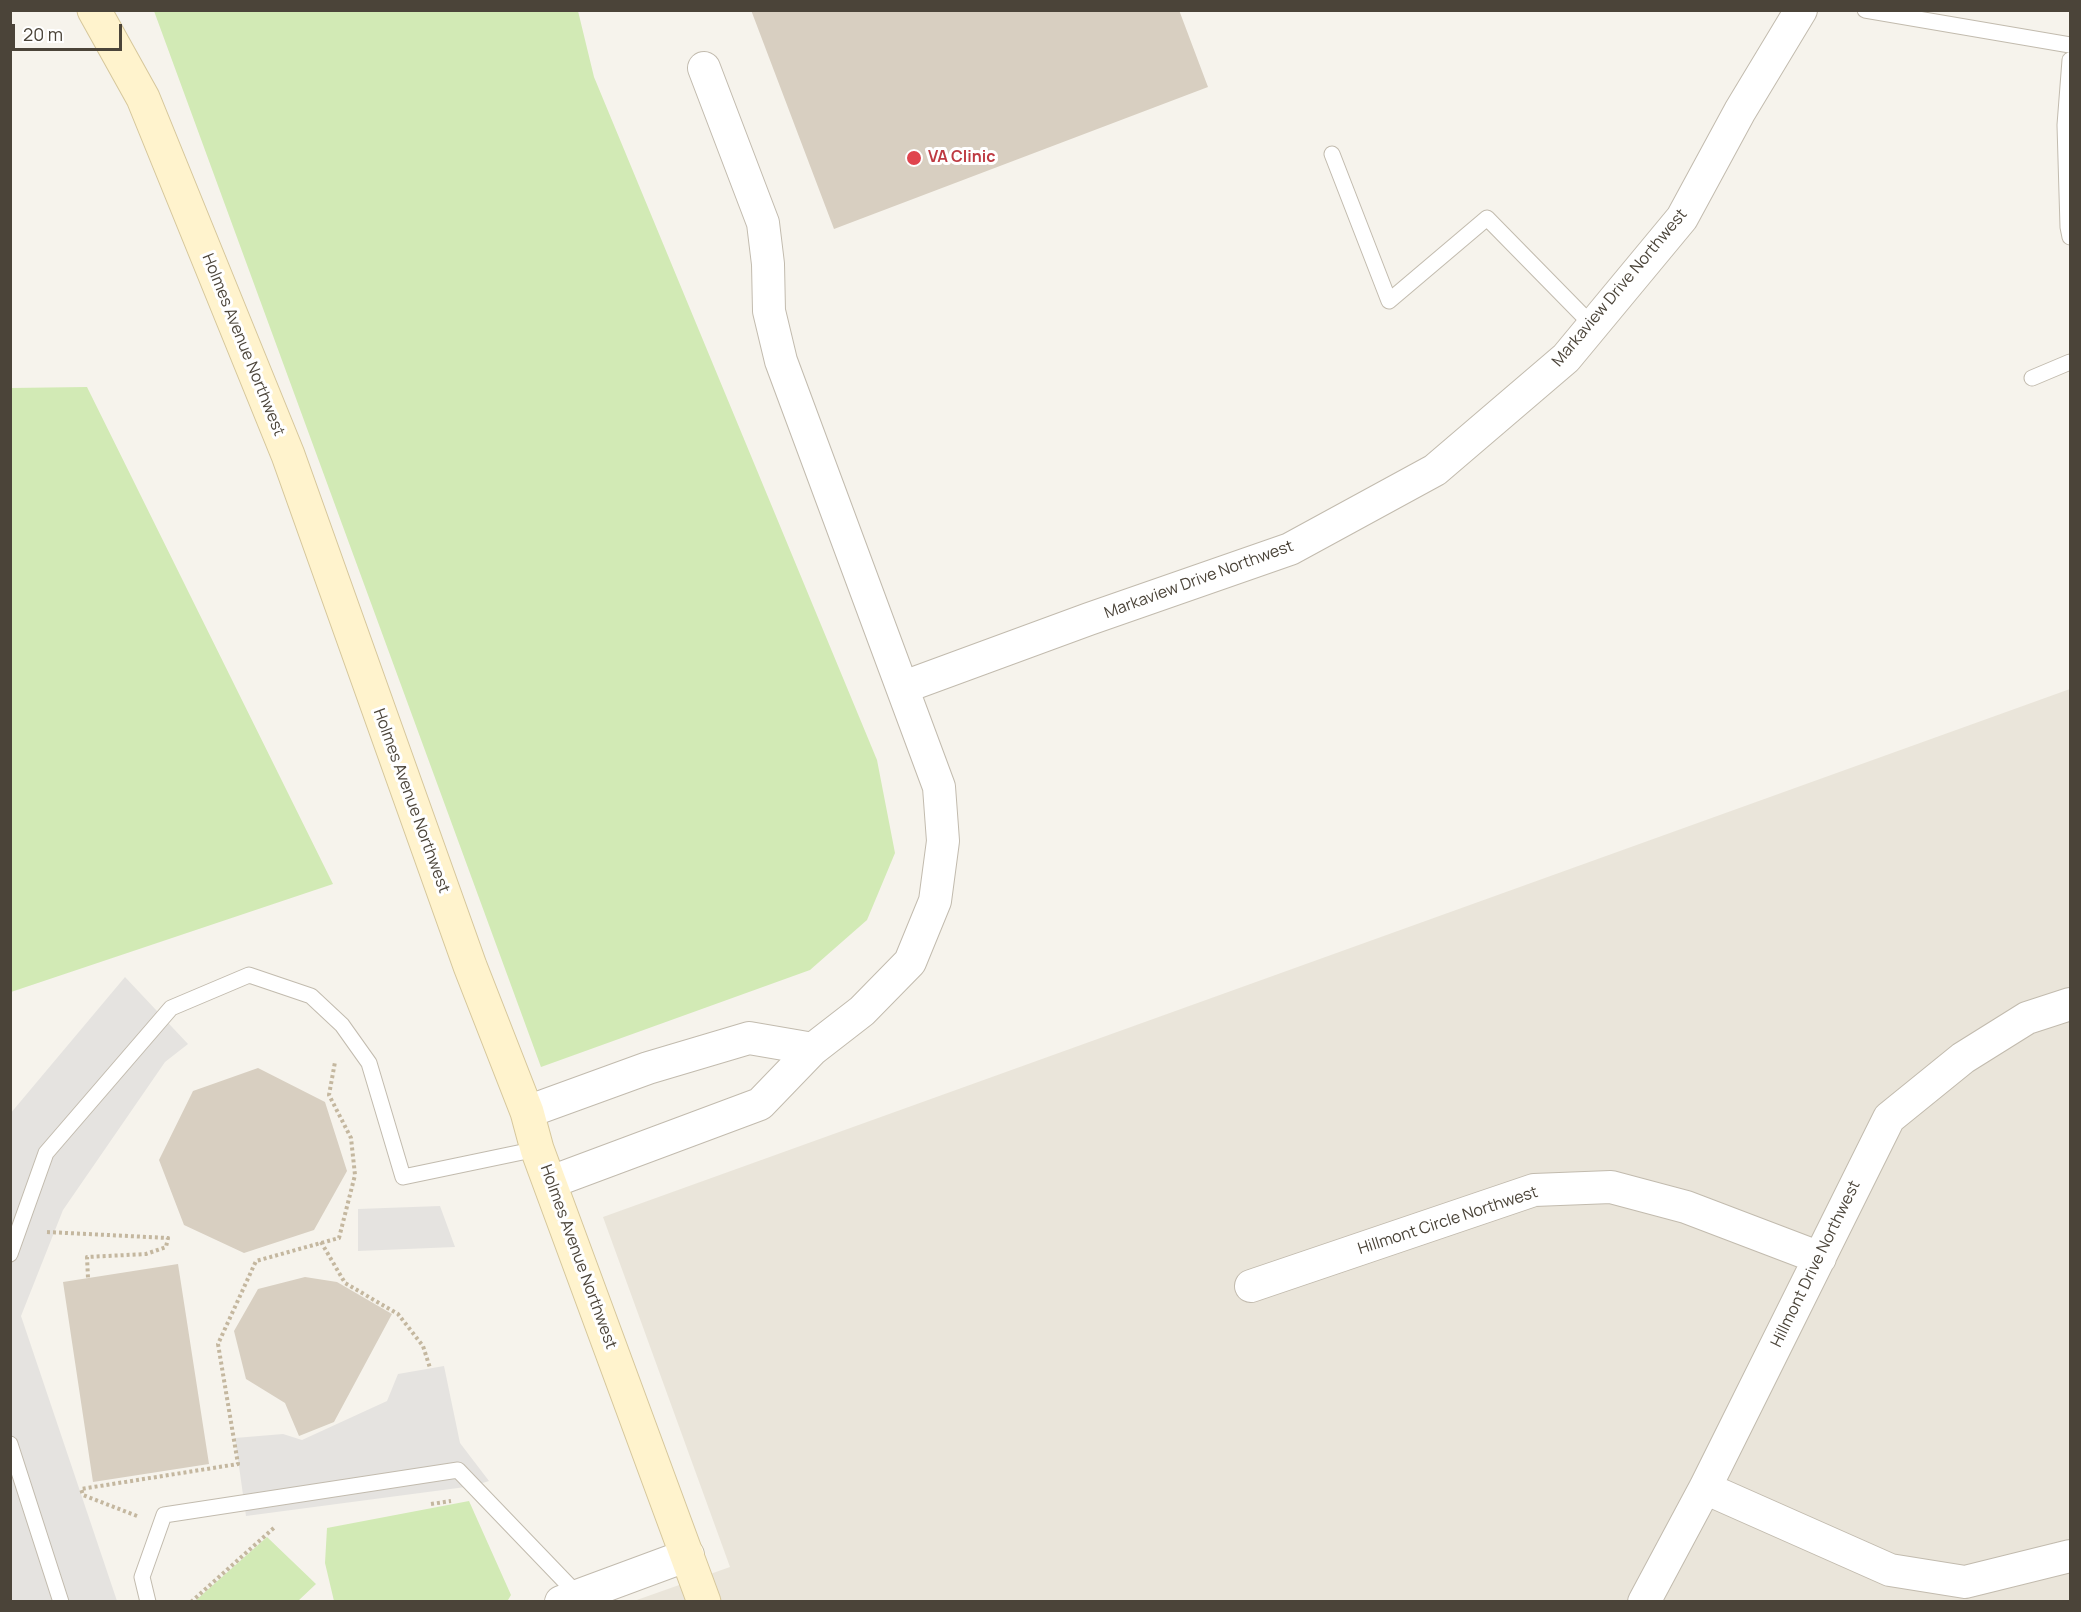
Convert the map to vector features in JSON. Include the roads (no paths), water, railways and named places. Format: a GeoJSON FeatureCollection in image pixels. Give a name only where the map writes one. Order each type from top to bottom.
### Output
{"type":"FeatureCollection","features":[{"type":"Feature","properties":{"kind":"main road","name":"Holmes Avenue Northwest"},"geometry":{"type":"LineString","coordinates":[[94,10],[143,98],[288,455],[470,966],[527,1112],[537,1149],[704,1602]]}},
{"type":"Feature","properties":{"kind":"street","name":"Markaview Drive Northwest"},"geometry":{"type":"LineString","coordinates":[[904,687],[1290,549],[1435,470],[1566,358],[1682,218],[1740,111],[1801,10]]}},
{"type":"Feature","properties":{"kind":"street"},"geometry":{"type":"LineString","coordinates":[[551,1182],[760,1104],[813,1049],[862,1011],[910,962],[935,901],[943,841],[939,787],[782,360],[769,311],[768,264],[763,223],[704,68]]}},
{"type":"Feature","properties":{"kind":"street","name":"Hillmont Drive Northwest"},"geometry":{"type":"LineString","coordinates":[[1644,1602],[1705,1488],[1889,1118],[1963,1058],[2027,1018],[2070,1004]]}},
{"type":"Feature","properties":{"kind":"street"},"geometry":{"type":"LineString","coordinates":[[527,1112],[648,1068],[749,1038],[813,1049]]}},
{"type":"Feature","properties":{"kind":"street","name":"Hillmont Circle Northwest"},"geometry":{"type":"LineString","coordinates":[[1251,1286],[1534,1190],[1611,1186],[1686,1207],[1820,1258]]}},
{"type":"Feature","properties":{"kind":"street"},"geometry":{"type":"LineString","coordinates":[[1705,1488],[1890,1570],[1965,1582],[2070,1556]]}},
{"type":"Feature","properties":{"kind":"street"},"geometry":{"type":"LineString","coordinates":[[569,1598],[688,1555]]}},
{"type":"Feature","properties":{"kind":"lane"},"geometry":{"type":"LineString","coordinates":[[1865,10],[2070,45]]}},
{"type":"Feature","properties":{"kind":"lane"},"geometry":{"type":"LineString","coordinates":[[2070,60],[2065,125],[2070,237]]}},
{"type":"Feature","properties":{"kind":"lane"},"geometry":{"type":"LineString","coordinates":[[1332,154],[1389,301],[1487,218],[1593,326]]}},
{"type":"Feature","properties":{"kind":"lane"},"geometry":{"type":"LineString","coordinates":[[2032,378],[2070,362]]}},
{"type":"Feature","properties":{"kind":"lane"},"geometry":{"type":"LineString","coordinates":[[10,1254],[46,1153],[171,1008],[249,975],[311,996],[342,1025],[369,1063],[403,1177],[537,1149]]}},
{"type":"Feature","properties":{"kind":"lane"},"geometry":{"type":"LineString","coordinates":[[10,1444],[61,1602]]}},
{"type":"Feature","properties":{"kind":"lane"},"geometry":{"type":"LineString","coordinates":[[148,1602],[142,1577],[164,1515],[458,1470],[569,1598]]}},
{"type":"Feature","properties":{"kind":"place","name":"VA Clinic"},"geometry":{"type":"Point","coordinates":[914,158]}}]}
